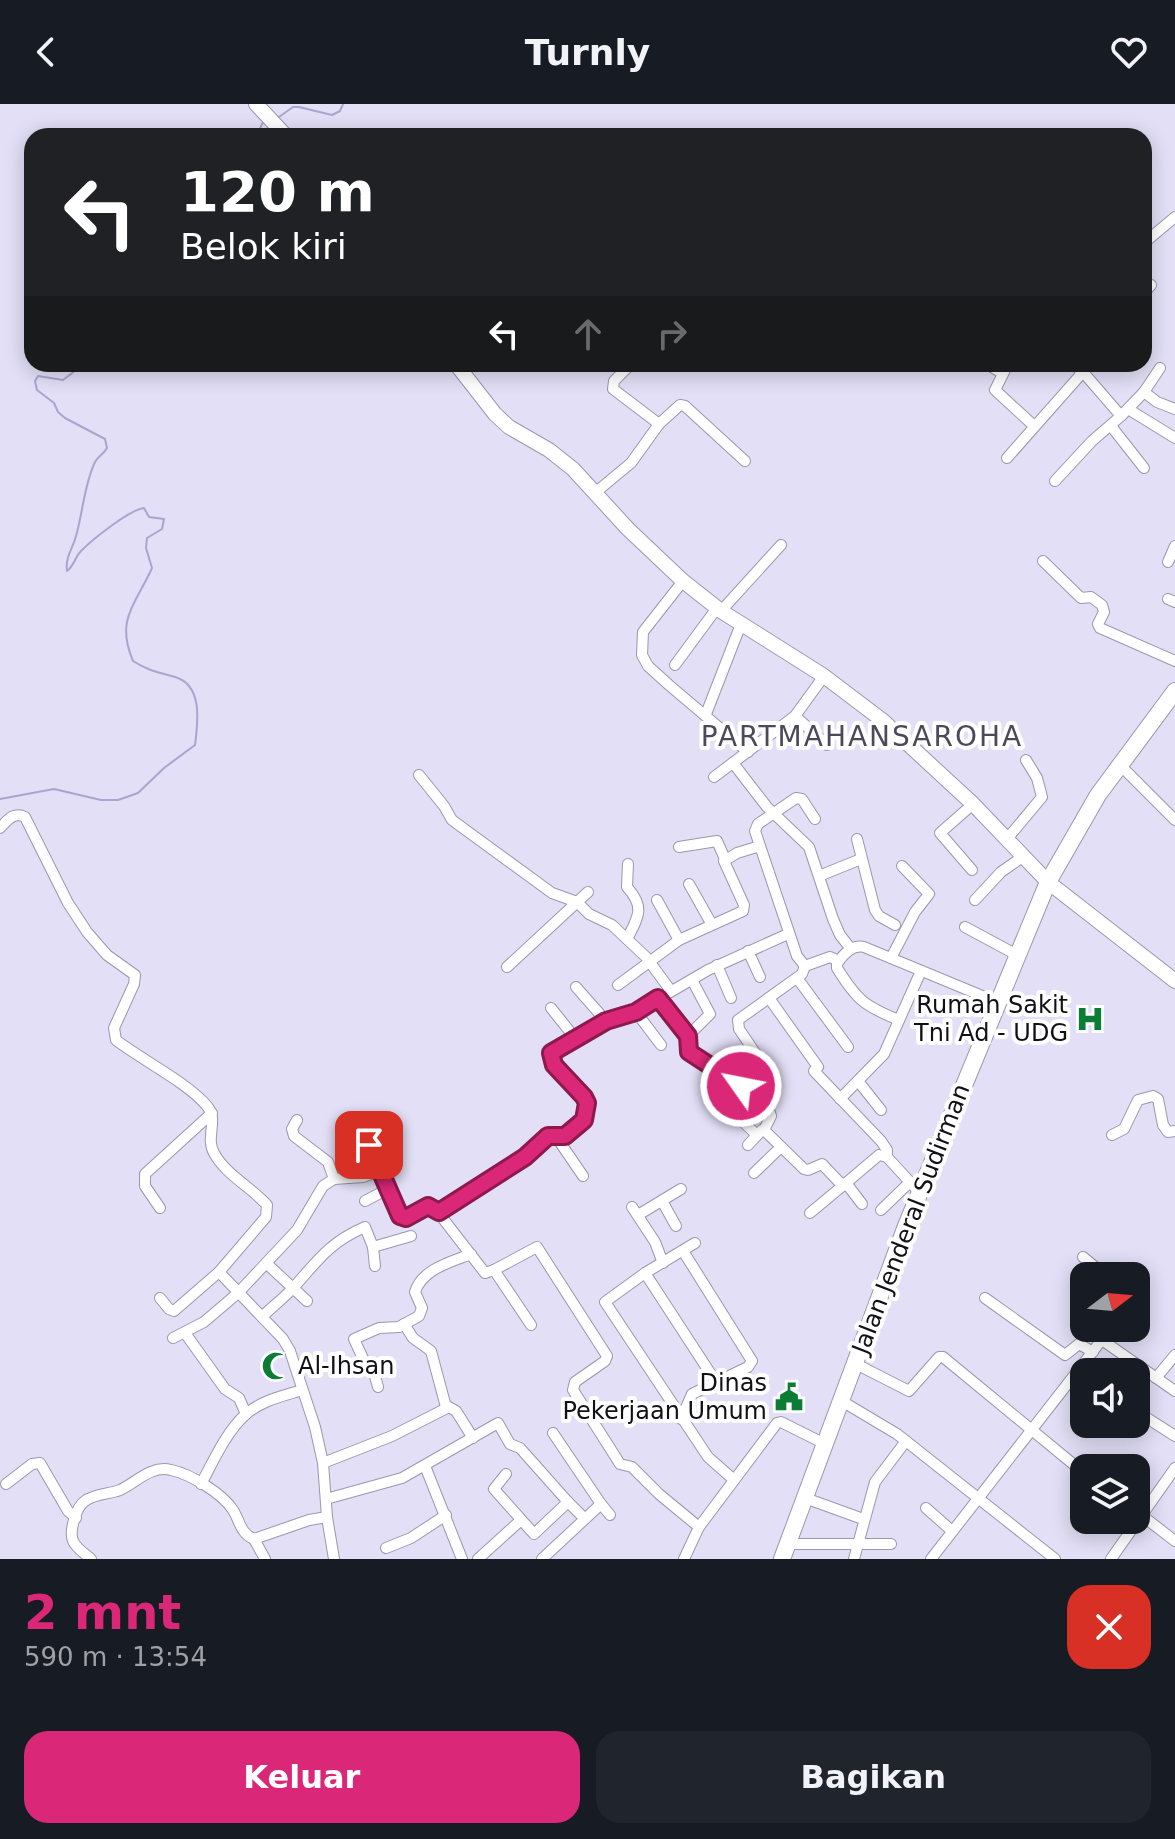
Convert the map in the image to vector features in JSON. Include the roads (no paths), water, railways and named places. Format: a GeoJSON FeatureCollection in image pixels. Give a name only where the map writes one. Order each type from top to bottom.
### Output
{"type":"FeatureCollection","features":[{"type":"Feature","properties":{"kind":"highway","name":"Jalan Jenderal Sudirman"},"geometry":{"type":"LineString","coordinates":[[785,1551],[915,1187],[1048,882],[1098,795],[1175,691]]}},
{"type":"Feature","properties":{"kind":"main road"},"geometry":{"type":"LineString","coordinates":[[258,106],[279,128]]}},
{"type":"Feature","properties":{"kind":"main road"},"geometry":{"type":"LineString","coordinates":[[462,372],[495,414],[509,427],[549,450],[596,492],[628,529],[683,581],[719,610],[824,676],[882,720],[973,804],[1048,882],[1175,981]]}},
{"type":"Feature","properties":{"kind":"street"},"geometry":{"type":"LineString","coordinates":[[1152,236],[1175,217]]}},
{"type":"Feature","properties":{"kind":"street"},"geometry":{"type":"LineString","coordinates":[[1055,481],[1144,392],[1160,368]]}},
{"type":"Feature","properties":{"kind":"street"},"geometry":{"type":"LineString","coordinates":[[623,372],[614,381],[613,389],[659,424]]}},
{"type":"Feature","properties":{"kind":"street"},"geometry":{"type":"LineString","coordinates":[[1003,372],[995,390],[1033,425]]}},
{"type":"Feature","properties":{"kind":"street"},"geometry":{"type":"LineString","coordinates":[[1007,458],[1073,372]]}},
{"type":"Feature","properties":{"kind":"street"},"geometry":{"type":"LineString","coordinates":[[1082,372],[1125,412],[1175,438]]}},
{"type":"Feature","properties":{"kind":"street"},"geometry":{"type":"LineString","coordinates":[[1144,392],[1157,402],[1175,409]]}},
{"type":"Feature","properties":{"kind":"street"},"geometry":{"type":"LineString","coordinates":[[596,492],[631,463],[659,424],[683,405],[745,461]]}},
{"type":"Feature","properties":{"kind":"street"},"geometry":{"type":"LineString","coordinates":[[1111,426],[1144,468]]}},
{"type":"Feature","properties":{"kind":"street"},"geometry":{"type":"LineString","coordinates":[[675,665],[719,610],[781,545]]}},
{"type":"Feature","properties":{"kind":"street"},"geometry":{"type":"LineString","coordinates":[[1168,562],[1175,546]]}},
{"type":"Feature","properties":{"kind":"street"},"geometry":{"type":"LineString","coordinates":[[1043,561],[1081,598],[1091,597],[1102,605],[1104,612],[1098,624],[1100,628],[1175,661]]}},
{"type":"Feature","properties":{"kind":"street"},"geometry":{"type":"LineString","coordinates":[[683,581],[643,632],[641,647],[648,666],[748,752]]}},
{"type":"Feature","properties":{"kind":"street"},"geometry":{"type":"LineString","coordinates":[[706,714],[741,624]]}},
{"type":"Feature","properties":{"kind":"street"},"geometry":{"type":"LineString","coordinates":[[714,777],[795,716],[824,676]]}},
{"type":"Feature","properties":{"kind":"street"},"geometry":{"type":"LineString","coordinates":[[795,716],[827,745]]}},
{"type":"Feature","properties":{"kind":"street"},"geometry":{"type":"LineString","coordinates":[[1007,839],[1042,797],[1041,786],[1026,760]]}},
{"type":"Feature","properties":{"kind":"street"},"geometry":{"type":"LineString","coordinates":[[733,763],[774,814],[809,847],[840,935],[851,949]]}},
{"type":"Feature","properties":{"kind":"street"},"geometry":{"type":"LineString","coordinates":[[1119,764],[1175,820]]}},
{"type":"Feature","properties":{"kind":"street"},"geometry":{"type":"LineString","coordinates":[[419,775],[455,823],[553,894],[577,902],[589,914],[600,917],[649,961],[671,991]]}},
{"type":"Feature","properties":{"kind":"street"},"geometry":{"type":"LineString","coordinates":[[805,966],[788,934],[756,827],[792,800],[800,798],[815,819]]}},
{"type":"Feature","properties":{"kind":"street"},"geometry":{"type":"LineString","coordinates":[[972,870],[940,833],[973,804]]}},
{"type":"Feature","properties":{"kind":"street"},"geometry":{"type":"LineString","coordinates":[[0,828],[10,817],[25,817],[68,903],[87,932],[107,955],[135,975],[114,1028],[116,1040],[195,1094],[212,1113],[212,1151],[268,1209],[266,1217],[219,1272],[174,1311],[160,1298]]}},
{"type":"Feature","properties":{"kind":"street"},"geometry":{"type":"LineString","coordinates":[[857,839],[875,910],[895,925]]}},
{"type":"Feature","properties":{"kind":"street"},"geometry":{"type":"LineString","coordinates":[[618,985],[679,940],[711,923],[741,913],[744,908],[723,863],[725,859],[718,841],[679,847]]}},
{"type":"Feature","properties":{"kind":"street"},"geometry":{"type":"LineString","coordinates":[[725,859],[760,846]]}},
{"type":"Feature","properties":{"kind":"street"},"geometry":{"type":"LineString","coordinates":[[975,900],[1001,872],[1024,856]]}},
{"type":"Feature","properties":{"kind":"street"},"geometry":{"type":"LineString","coordinates":[[819,876],[861,859]]}},
{"type":"Feature","properties":{"kind":"street"},"geometry":{"type":"LineString","coordinates":[[627,939],[639,906],[638,898],[627,887],[628,864]]}},
{"type":"Feature","properties":{"kind":"street"},"geometry":{"type":"LineString","coordinates":[[891,958],[915,912],[929,894],[902,866]]}},
{"type":"Feature","properties":{"kind":"street"},"geometry":{"type":"LineString","coordinates":[[689,884],[711,923]]}},
{"type":"Feature","properties":{"kind":"street"},"geometry":{"type":"LineString","coordinates":[[507,967],[588,892]]}},
{"type":"Feature","properties":{"kind":"street"},"geometry":{"type":"LineString","coordinates":[[657,900],[679,940]]}},
{"type":"Feature","properties":{"kind":"street"},"geometry":{"type":"LineString","coordinates":[[965,927],[1017,955]]}},
{"type":"Feature","properties":{"kind":"street"},"geometry":{"type":"LineString","coordinates":[[439,1212],[525,1157],[548,1136],[565,1136],[584,1120],[587,1112],[584,1097],[550,1058],[553,1051],[606,1021],[636,1012],[717,965],[788,934]]}},
{"type":"Feature","properties":{"kind":"street"},"geometry":{"type":"LineString","coordinates":[[899,1020],[868,1007],[837,968],[839,961],[851,949],[859,946],[997,1002]]}},
{"type":"Feature","properties":{"kind":"street"},"geometry":{"type":"LineString","coordinates":[[748,951],[760,977]]}},
{"type":"Feature","properties":{"kind":"street"},"geometry":{"type":"LineString","coordinates":[[758,1057],[739,1029],[738,1020],[797,978],[805,966],[830,957],[839,961]]}},
{"type":"Feature","properties":{"kind":"street"},"geometry":{"type":"LineString","coordinates":[[717,965],[731,998]]}},
{"type":"Feature","properties":{"kind":"street"},"geometry":{"type":"LineString","coordinates":[[840,1099],[881,1060],[921,971]]}},
{"type":"Feature","properties":{"kind":"street"},"geometry":{"type":"LineString","coordinates":[[797,978],[848,1047]]}},
{"type":"Feature","properties":{"kind":"street"},"geometry":{"type":"LineString","coordinates":[[688,1036],[710,1014],[692,980]]}},
{"type":"Feature","properties":{"kind":"street"},"geometry":{"type":"LineString","coordinates":[[576,987],[606,1021]]}},
{"type":"Feature","properties":{"kind":"street"},"geometry":{"type":"LineString","coordinates":[[658,998],[688,1036],[689,1052],[741,1086],[770,1113],[771,1116],[748,1145]]}},
{"type":"Feature","properties":{"kind":"street"},"geometry":{"type":"LineString","coordinates":[[769,998],[818,1067],[814,1071],[881,1141],[888,1152],[887,1157]]}},
{"type":"Feature","properties":{"kind":"street"},"geometry":{"type":"LineString","coordinates":[[551,1008],[575,1038]]}},
{"type":"Feature","properties":{"kind":"street"},"geometry":{"type":"LineString","coordinates":[[636,1012],[661,1045]]}},
{"type":"Feature","properties":{"kind":"street"},"geometry":{"type":"LineString","coordinates":[[858,1081],[881,1110]]}},
{"type":"Feature","properties":{"kind":"street"},"geometry":{"type":"LineString","coordinates":[[1112,1135],[1124,1129],[1138,1100],[1153,1096],[1158,1099],[1165,1128],[1168,1132],[1175,1131]]}},
{"type":"Feature","properties":{"kind":"street"},"geometry":{"type":"LineString","coordinates":[[160,1208],[145,1186],[145,1174],[212,1113]]}},
{"type":"Feature","properties":{"kind":"street"},"geometry":{"type":"LineString","coordinates":[[739,1118],[781,1147],[805,1170],[823,1165],[862,1204]]}},
{"type":"Feature","properties":{"kind":"street"},"geometry":{"type":"LineString","coordinates":[[297,1120],[292,1129],[294,1136],[328,1162],[334,1179]]}},
{"type":"Feature","properties":{"kind":"street"},"geometry":{"type":"LineString","coordinates":[[555,1135],[583,1176]]}},
{"type":"Feature","properties":{"kind":"street"},"geometry":{"type":"LineString","coordinates":[[369,1145],[386,1190],[402,1218],[428,1206],[439,1212],[485,1273],[537,1247],[607,1356],[605,1361],[573,1384],[573,1390],[620,1464],[632,1467],[699,1527]]}},
{"type":"Feature","properties":{"kind":"street"},"geometry":{"type":"LineString","coordinates":[[754,1173],[781,1147]]}},
{"type":"Feature","properties":{"kind":"street"},"geometry":{"type":"LineString","coordinates":[[810,1213],[879,1155],[887,1157],[915,1187],[881,1210]]}},
{"type":"Feature","properties":{"kind":"street"},"geometry":{"type":"LineString","coordinates":[[173,1338],[204,1322],[267,1264],[297,1230],[323,1186],[334,1179],[363,1177],[378,1171]]}},
{"type":"Feature","properties":{"kind":"street"},"geometry":{"type":"LineString","coordinates":[[663,1263],[655,1242],[635,1211],[662,1201],[681,1189]]}},
{"type":"Feature","properties":{"kind":"street"},"geometry":{"type":"LineString","coordinates":[[365,1201],[386,1190]]}},
{"type":"Feature","properties":{"kind":"street"},"geometry":{"type":"LineString","coordinates":[[662,1201],[676,1226]]}},
{"type":"Feature","properties":{"kind":"street"},"geometry":{"type":"LineString","coordinates":[[262,1317],[293,1288],[316,1259],[350,1233],[365,1227],[373,1247],[375,1266]]}},
{"type":"Feature","properties":{"kind":"street"},"geometry":{"type":"LineString","coordinates":[[373,1247],[411,1236]]}},
{"type":"Feature","properties":{"kind":"street"},"geometry":{"type":"LineString","coordinates":[[695,1243],[607,1299],[605,1306],[708,1457],[734,1480]]}},
{"type":"Feature","properties":{"kind":"street"},"geometry":{"type":"LineString","coordinates":[[681,1419],[689,1397],[748,1367],[752,1361],[683,1251]]}},
{"type":"Feature","properties":{"kind":"street"},"geometry":{"type":"LineString","coordinates":[[378,1387],[373,1368],[366,1365],[353,1340],[379,1328],[395,1328],[421,1314],[422,1308],[415,1292],[424,1277],[471,1254]]}},
{"type":"Feature","properties":{"kind":"street"},"geometry":{"type":"LineString","coordinates":[[1083,1257],[1089,1262]]}},
{"type":"Feature","properties":{"kind":"street"},"geometry":{"type":"LineString","coordinates":[[267,1264],[307,1301]]}},
{"type":"Feature","properties":{"kind":"street"},"geometry":{"type":"LineString","coordinates":[[494,1270],[531,1325]]}},
{"type":"Feature","properties":{"kind":"street"},"geometry":{"type":"LineString","coordinates":[[219,1272],[287,1345],[315,1427],[323,1463],[334,1559]]}},
{"type":"Feature","properties":{"kind":"street"},"geometry":{"type":"LineString","coordinates":[[645,1273],[716,1382]]}},
{"type":"Feature","properties":{"kind":"street"},"geometry":{"type":"LineString","coordinates":[[985,1298],[1063,1354],[1069,1353],[1080,1343],[1093,1352]]}},
{"type":"Feature","properties":{"kind":"street"},"geometry":{"type":"LineString","coordinates":[[404,1324],[413,1338],[431,1351],[446,1407]]}},
{"type":"Feature","properties":{"kind":"street"},"geometry":{"type":"LineString","coordinates":[[185,1333],[225,1389],[239,1398],[246,1414]]}},
{"type":"Feature","properties":{"kind":"street"},"geometry":{"type":"LineString","coordinates":[[1090,1358],[1100,1342]]}},
{"type":"Feature","properties":{"kind":"street"},"geometry":{"type":"LineString","coordinates":[[1105,1342],[1175,1391]]}},
{"type":"Feature","properties":{"kind":"street"},"geometry":{"type":"LineString","coordinates":[[1156,1378],[1175,1355]]}},
{"type":"Feature","properties":{"kind":"street"},"geometry":{"type":"LineString","coordinates":[[854,1363],[909,1391],[942,1356],[1070,1462]]}},
{"type":"Feature","properties":{"kind":"street"},"geometry":{"type":"LineString","coordinates":[[931,1559],[1031,1431],[1070,1387]]}},
{"type":"Feature","properties":{"kind":"street"},"geometry":{"type":"LineString","coordinates":[[201,1484],[235,1426],[246,1414],[260,1404],[302,1390]]}},
{"type":"Feature","properties":{"kind":"street"},"geometry":{"type":"LineString","coordinates":[[840,1400],[906,1441],[1055,1559]]}},
{"type":"Feature","properties":{"kind":"street"},"geometry":{"type":"LineString","coordinates":[[323,1463],[392,1436],[446,1407],[453,1407],[473,1438]]}},
{"type":"Feature","properties":{"kind":"street"},"geometry":{"type":"LineString","coordinates":[[1150,1420],[1175,1436]]}},
{"type":"Feature","properties":{"kind":"street"},"geometry":{"type":"LineString","coordinates":[[684,1559],[699,1527],[777,1423],[781,1422],[825,1444]]}},
{"type":"Feature","properties":{"kind":"street"},"geometry":{"type":"LineString","coordinates":[[326,1499],[402,1478],[499,1424],[510,1444],[520,1448],[585,1519]]}},
{"type":"Feature","properties":{"kind":"street"},"geometry":{"type":"LineString","coordinates":[[553,1433],[610,1515]]}},
{"type":"Feature","properties":{"kind":"street"},"geometry":{"type":"LineString","coordinates":[[854,1559],[863,1519],[877,1479],[906,1441]]}},
{"type":"Feature","properties":{"kind":"street"},"geometry":{"type":"LineString","coordinates":[[6,1484],[32,1464],[40,1463],[68,1511],[76,1518]]}},
{"type":"Feature","properties":{"kind":"street"},"geometry":{"type":"LineString","coordinates":[[425,1466],[462,1559]]}},
{"type":"Feature","properties":{"kind":"street"},"geometry":{"type":"LineString","coordinates":[[1150,1500],[1175,1468]]}},
{"type":"Feature","properties":{"kind":"street"},"geometry":{"type":"LineString","coordinates":[[85,1557],[72,1535],[76,1518],[86,1500],[124,1488],[153,1470],[170,1469],[201,1484],[231,1507],[242,1531],[254,1539],[265,1559]]}},
{"type":"Feature","properties":{"kind":"street"},"geometry":{"type":"LineString","coordinates":[[506,1474],[494,1488],[536,1534],[568,1502]]}},
{"type":"Feature","properties":{"kind":"street"},"geometry":{"type":"LineString","coordinates":[[805,1498],[863,1519]]}},
{"type":"Feature","properties":{"kind":"street"},"geometry":{"type":"LineString","coordinates":[[542,1559],[601,1504]]}},
{"type":"Feature","properties":{"kind":"street"},"geometry":{"type":"LineString","coordinates":[[926,1508],[952,1531]]}},
{"type":"Feature","properties":{"kind":"street"},"geometry":{"type":"LineString","coordinates":[[386,1548],[418,1535],[446,1515]]}},
{"type":"Feature","properties":{"kind":"street"},"geometry":{"type":"LineString","coordinates":[[254,1539],[327,1517]]}},
{"type":"Feature","properties":{"kind":"street"},"geometry":{"type":"LineString","coordinates":[[478,1559],[521,1520]]}},
{"type":"Feature","properties":{"kind":"street"},"geometry":{"type":"LineString","coordinates":[[1150,1521],[1175,1541]]}},
{"type":"Feature","properties":{"kind":"street"},"geometry":{"type":"LineString","coordinates":[[1111,1559],[1127,1534]]}},
{"type":"Feature","properties":{"kind":"street"},"geometry":{"type":"LineString","coordinates":[[785,1551],[857,1543],[891,1544]]}},
{"type":"Feature","properties":{"kind":"waterway"},"geometry":{"type":"LineString","coordinates":[[279,117],[293,107],[332,115],[340,111],[343,104]]}},
{"type":"Feature","properties":{"kind":"waterway"},"geometry":{"type":"LineString","coordinates":[[260,128],[265,121]]}},
{"type":"Feature","properties":{"kind":"waterway"},"geometry":{"type":"LineString","coordinates":[[0,799],[54,789],[101,800],[118,800],[138,793],[195,745],[197,705],[190,688],[184,681],[133,661],[126,634],[130,612],[152,568],[146,548],[147,538],[162,529],[164,519],[149,517],[144,508],[137,510],[87,546],[67,571],[91,471],[107,448],[105,439],[58,412],[54,403],[37,390],[35,381],[38,376],[63,380],[74,372]]}},
{"type":"Feature","properties":{"kind":"place","name":"Rumah Sakit Tni Ad - UDG"},"geometry":{"type":"Point","coordinates":[1090,1019]}},
{"type":"Feature","properties":{"kind":"place","name":"Al-Ihsan"},"geometry":{"type":"Point","coordinates":[276,1366]}},
{"type":"Feature","properties":{"kind":"place","name":"Dinas Pekerjaan Umum"},"geometry":{"type":"Point","coordinates":[789,1397]}},
{"type":"Feature","properties":{"kind":"district","name":"PARTMAHANSAROHA"},"geometry":{"type":"Point","coordinates":[862,736]}}]}
